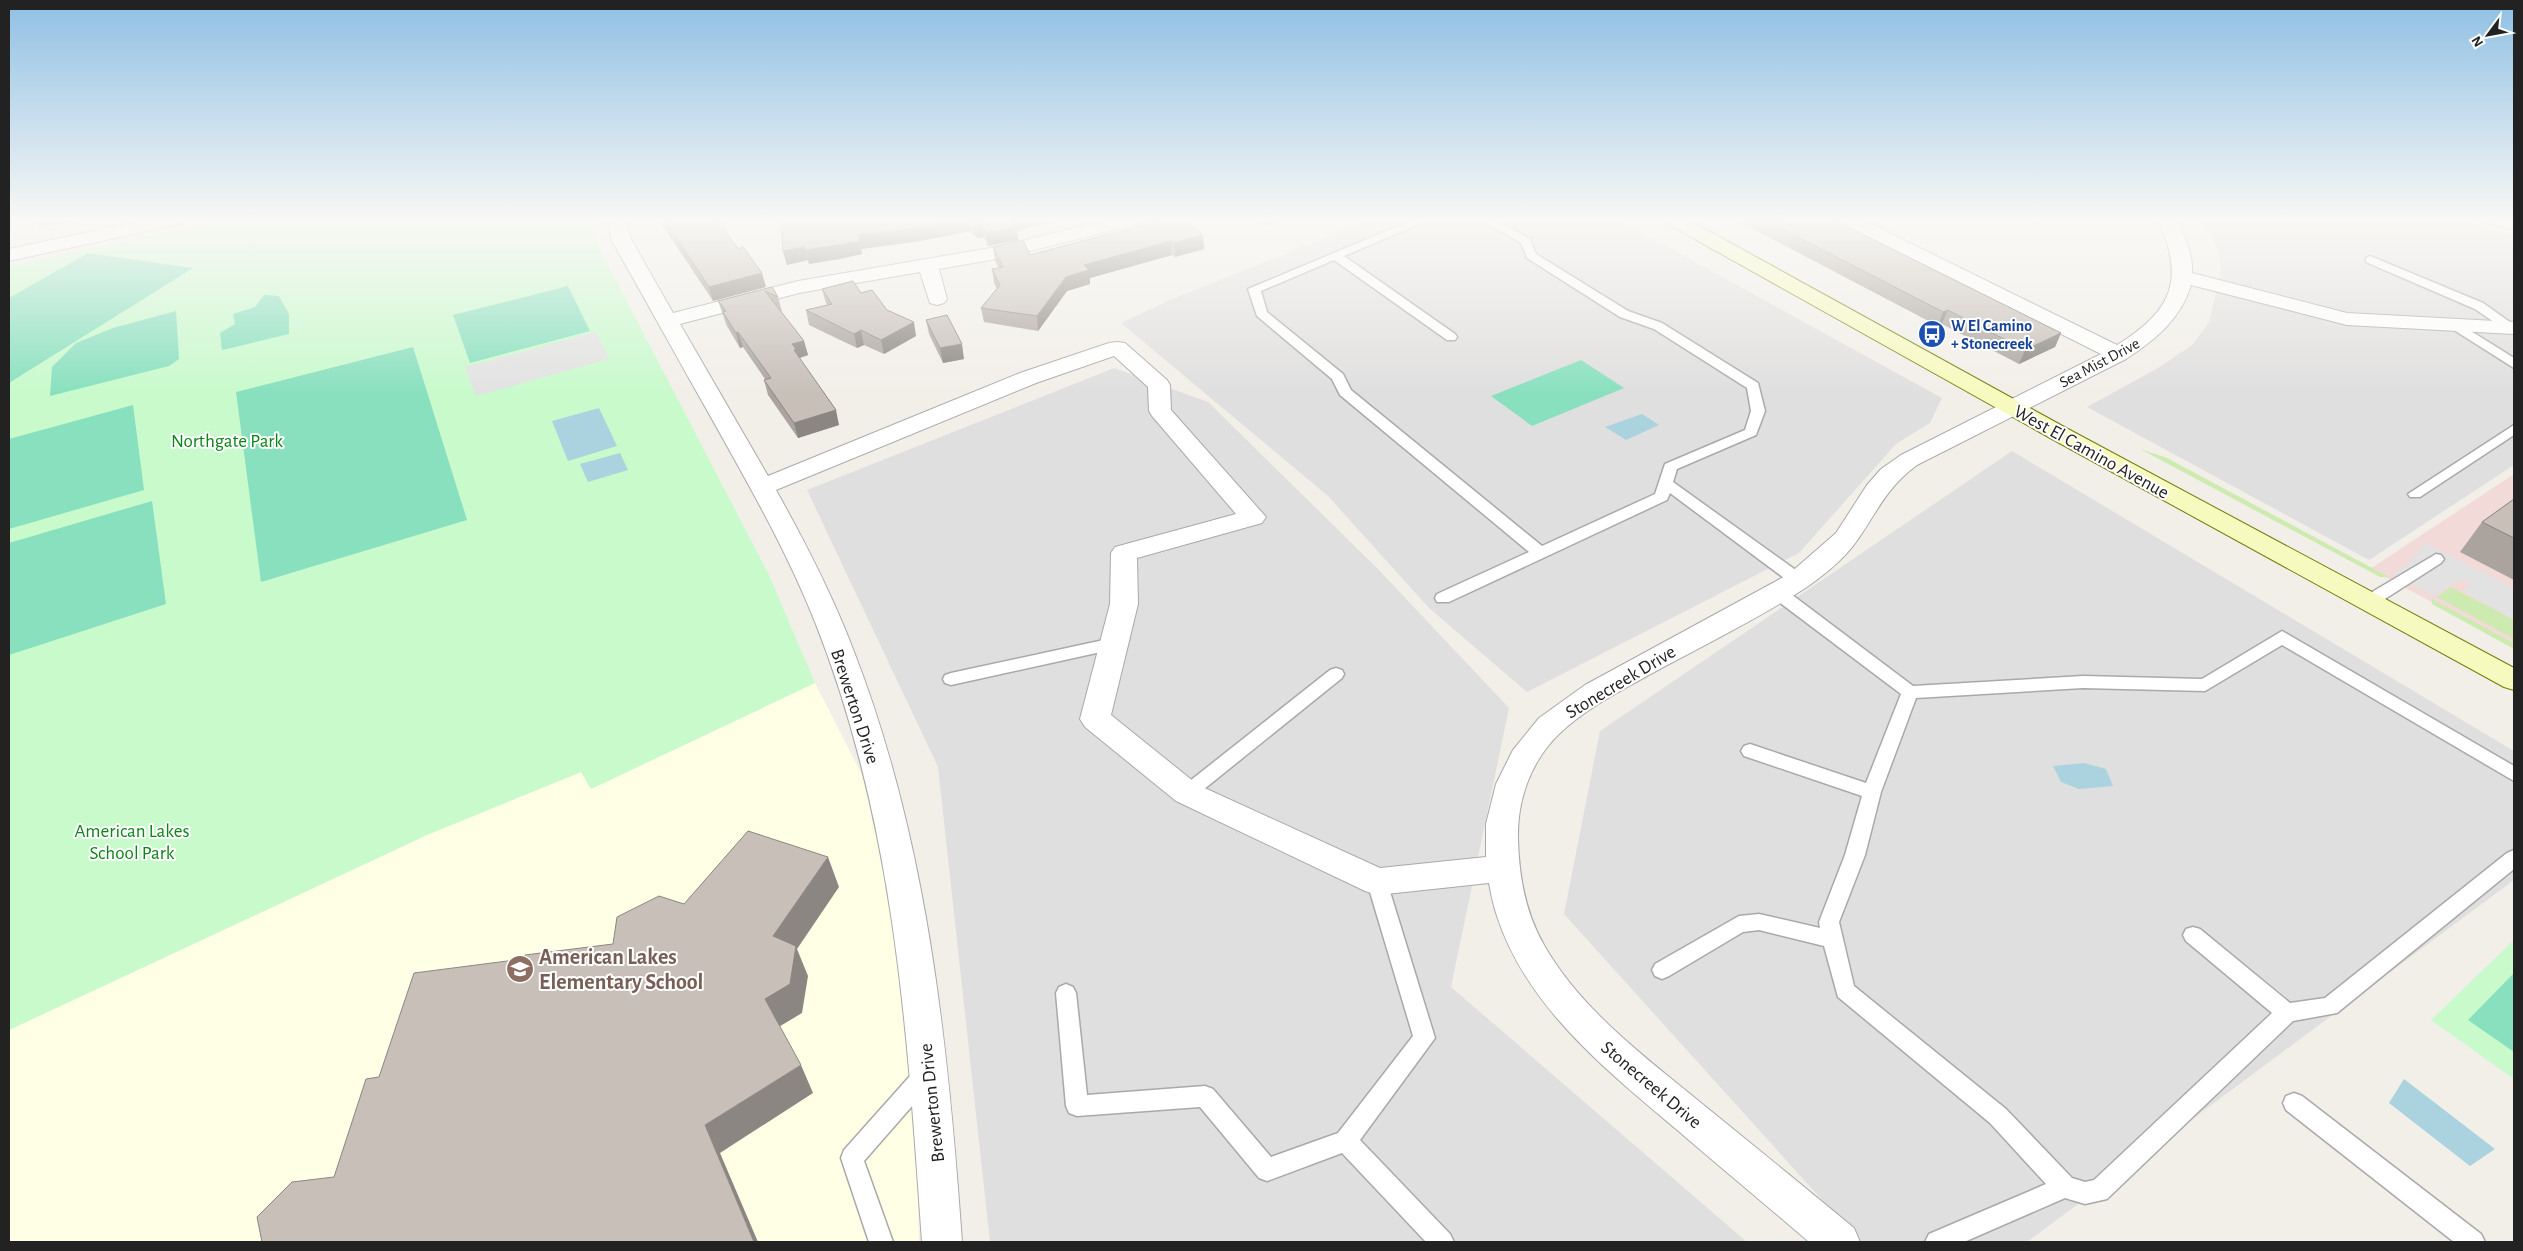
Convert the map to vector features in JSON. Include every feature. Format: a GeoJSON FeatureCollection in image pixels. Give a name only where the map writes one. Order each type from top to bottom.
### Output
{"type":"FeatureCollection","features":[{"type":"Feature","properties":{"kind":"main road","name":"West El Camino Avenue"},"geometry":{"type":"LineString","coordinates":[[1778,277],[2013,408],[2514,680]]}},
{"type":"Feature","properties":{"kind":"street","name":"Brewerton Drive"},"geometry":{"type":"LineString","coordinates":[[643,277],[763,487],[807,572],[841,654],[872,749],[898,861],[921,996],[938,1159],[942,1242]]}},
{"type":"Feature","properties":{"kind":"street"},"geometry":{"type":"LineString","coordinates":[[667,321],[798,286],[841,277]]}},
{"type":"Feature","properties":{"kind":"street"},"geometry":{"type":"LineString","coordinates":[[931,277],[937,299]]}},
{"type":"Feature","properties":{"kind":"street"},"geometry":{"type":"LineString","coordinates":[[1964,277],[2118,354]]}},
{"type":"Feature","properties":{"kind":"street","name":"Sea Mist Drive"},"geometry":{"type":"LineString","coordinates":[[2013,408],[2140,341],[2159,325],[2173,308],[2184,277]]}},
{"type":"Feature","properties":{"kind":"street"},"geometry":{"type":"LineString","coordinates":[[2185,277],[2347,319],[2513,328]]}},
{"type":"Feature","properties":{"kind":"street"},"geometry":{"type":"LineString","coordinates":[[763,487],[1028,378],[1117,348],[1159,385],[1160,411],[1253,517],[1124,553],[1124,604],[1095,718],[1187,793],[1378,882],[1502,868]]}},
{"type":"Feature","properties":{"kind":"street","name":"Stonecreek Drive"},"geometry":{"type":"LineString","coordinates":[[1840,1242],[1603,1045],[1562,1001],[1546,979],[1521,934],[1512,912],[1502,868],[1500,847],[1503,817],[1509,789],[1525,755],[1548,727],[1577,703],[1788,586],[1821,562],[1845,538],[1876,490],[1890,474],[1909,460],[2013,408]]}},
{"type":"Feature","properties":{"kind":"lane"},"geometry":{"type":"LineString","coordinates":[[1283,277],[1254,289],[1261,313],[1338,377],[1345,392],[1540,553]]}},
{"type":"Feature","properties":{"kind":"lane"},"geometry":{"type":"LineString","coordinates":[[1366,277],[1451,337]]}},
{"type":"Feature","properties":{"kind":"lane"},"geometry":{"type":"LineString","coordinates":[[1442,598],[1662,497],[1670,467],[1751,432],[1758,411],[1753,386],[1658,326],[1624,314],[1565,277]]}},
{"type":"Feature","properties":{"kind":"lane"},"geometry":{"type":"LineString","coordinates":[[2411,277],[2479,306],[2513,328]]}},
{"type":"Feature","properties":{"kind":"lane"},"geometry":{"type":"LineString","coordinates":[[2458,326],[2514,364]]}},
{"type":"Feature","properties":{"kind":"lane"},"geometry":{"type":"LineString","coordinates":[[2415,494],[2514,429]]}},
{"type":"Feature","properties":{"kind":"lane"},"geometry":{"type":"LineString","coordinates":[[1666,483],[1910,692],[2083,682],[2205,685],[2282,637],[2514,774]]}},
{"type":"Feature","properties":{"kind":"lane"},"geometry":{"type":"LineString","coordinates":[[2368,602],[2436,559]]}},
{"type":"Feature","properties":{"kind":"lane"},"geometry":{"type":"LineString","coordinates":[[950,679],[1113,644]]}},
{"type":"Feature","properties":{"kind":"lane"},"geometry":{"type":"LineString","coordinates":[[1187,793],[1336,674]]}},
{"type":"Feature","properties":{"kind":"lane"},"geometry":{"type":"LineString","coordinates":[[1910,692],[1872,792],[1855,855],[1829,922],[1845,991],[1998,1116],[2065,1186],[2085,1193],[2099,1192],[2287,1013],[2330,1006],[2514,858]]}},
{"type":"Feature","properties":{"kind":"lane"},"geometry":{"type":"LineString","coordinates":[[1750,751],[1872,792]]}},
{"type":"Feature","properties":{"kind":"lane"},"geometry":{"type":"LineString","coordinates":[[1066,993],[1077,1106],[1205,1096],[1267,1170],[1346,1141],[1424,1038],[1378,882]]}},
{"type":"Feature","properties":{"kind":"lane"},"geometry":{"type":"LineString","coordinates":[[1662,970],[1740,924],[1749,922],[1759,922],[1833,938]]}},
{"type":"Feature","properties":{"kind":"lane"},"geometry":{"type":"LineString","coordinates":[[2193,935],[2287,1013]]}},
{"type":"Feature","properties":{"kind":"lane"},"geometry":{"type":"LineString","coordinates":[[882,1242],[852,1158],[929,1071]]}},
{"type":"Feature","properties":{"kind":"lane"},"geometry":{"type":"LineString","coordinates":[[2294,1103],[2473,1242]]}},
{"type":"Feature","properties":{"kind":"lane"},"geometry":{"type":"LineString","coordinates":[[1346,1141],[1442,1242]]}},
{"type":"Feature","properties":{"kind":"lane"},"geometry":{"type":"LineString","coordinates":[[1937,1242],[2065,1186]]}},
{"type":"Feature","properties":{"kind":"shaded area"},"geometry":{"type":"Polygon","coordinates":[[[1227,277],[1723,277],[1942,398],[1930,423],[1896,444],[1799,553],[1527,692],[1429,608],[1328,496],[1121,323],[1170,300],[1227,277]]]}},
{"type":"Feature","properties":{"kind":"shaded area"},"geometry":{"type":"Polygon","coordinates":[[[2220,277],[2514,277],[2514,465],[2369,560],[2087,407],[2158,368],[2192,345],[2209,323],[2220,277]]]}},
{"type":"Feature","properties":{"kind":"shaded area"},"geometry":{"type":"Polygon","coordinates":[[[596,332],[609,359],[476,396],[465,367],[596,332]]]}},
{"type":"Feature","properties":{"kind":"shaded area"},"geometry":{"type":"Polygon","coordinates":[[[1114,368],[1208,402],[1378,569],[1509,708],[1451,987],[1747,1242],[990,1242],[938,767],[807,490],[1114,368]]]}},
{"type":"Feature","properties":{"kind":"shaded area"},"geometry":{"type":"Polygon","coordinates":[[[2012,451],[2514,751],[2514,880],[2027,1242],[1860,1242],[1564,914],[1600,731],[2012,451]]]}},
{"type":"Feature","properties":{"kind":"shaded area"},"geometry":{"type":"Polygon","coordinates":[[[2514,474],[2514,646],[2370,569],[2514,474]]]}},
{"type":"Feature","properties":{"kind":"shaded area"},"geometry":{"type":"Polygon","coordinates":[[[2425,543],[2514,588],[2514,619],[2462,591],[2471,585],[2460,579],[2434,596],[2393,575],[2408,564],[2425,543]]]}},
{"type":"Feature","properties":{"kind":"shaded area","name":"American Lakes Elementary School"},"geometry":{"type":"Polygon","coordinates":[[[815,683],[863,777],[897,933],[916,1128],[919,1242],[9,1242],[9,1030],[427,835],[581,772],[591,789],[815,683]]]}},
{"type":"Feature","properties":{"kind":"green space"},"geometry":{"type":"Polygon","coordinates":[[[9,277],[614,277],[769,575],[815,683],[591,789],[581,772],[427,835],[9,1030],[9,277]]]}},
{"type":"Feature","properties":{"kind":"green space"},"geometry":{"type":"Polygon","coordinates":[[[45,277],[178,277],[9,383],[9,298],[45,277]]]}},
{"type":"Feature","properties":{"kind":"green space"},"geometry":{"type":"Polygon","coordinates":[[[568,286],[590,331],[470,363],[453,315],[568,286]]]}},
{"type":"Feature","properties":{"kind":"green space"},"geometry":{"type":"Polygon","coordinates":[[[264,295],[279,296],[289,314],[289,334],[222,350],[220,333],[235,324],[233,314],[255,307],[264,295]]]}},
{"type":"Feature","properties":{"kind":"green space"},"geometry":{"type":"Polygon","coordinates":[[[176,311],[179,359],[169,366],[50,396],[52,367],[76,343],[113,328],[176,311]]]}},
{"type":"Feature","properties":{"kind":"green space"},"geometry":{"type":"Polygon","coordinates":[[[413,347],[467,520],[261,582],[236,392],[413,347]]]}},
{"type":"Feature","properties":{"kind":"green space"},"geometry":{"type":"Polygon","coordinates":[[[1581,360],[1624,388],[1532,426],[1491,396],[1581,360]]]}},
{"type":"Feature","properties":{"kind":"green space"},"geometry":{"type":"Polygon","coordinates":[[[133,405],[144,490],[9,529],[9,439],[133,405]]]}},
{"type":"Feature","properties":{"kind":"green space"},"geometry":{"type":"Polygon","coordinates":[[[2140,449],[2167,458],[2389,577],[2380,577],[2140,449]]]}},
{"type":"Feature","properties":{"kind":"green space"},"geometry":{"type":"Polygon","coordinates":[[[152,501],[166,604],[9,655],[9,543],[152,501]]]}},
{"type":"Feature","properties":{"kind":"green space"},"geometry":{"type":"Polygon","coordinates":[[[2451,587],[2514,620],[2514,639],[2437,597],[2451,587]]]}},
{"type":"Feature","properties":{"kind":"green space"},"geometry":{"type":"Polygon","coordinates":[[[2432,599],[2514,643],[2514,649],[2432,604],[2432,599]]]}},
{"type":"Feature","properties":{"kind":"green space"},"geometry":{"type":"Polygon","coordinates":[[[2514,940],[2514,1079],[2431,1020],[2514,940]]]}},
{"type":"Feature","properties":{"kind":"green space"},"geometry":{"type":"Polygon","coordinates":[[[2514,973],[2514,1052],[2468,1020],[2514,973]]]}},
{"type":"Feature","properties":{"kind":"water"},"geometry":{"type":"Polygon","coordinates":[[[599,408],[617,446],[568,461],[552,421],[599,408]]]}},
{"type":"Feature","properties":{"kind":"water"},"geometry":{"type":"Polygon","coordinates":[[[1642,414],[1659,425],[1626,440],[1605,427],[1642,414]]]}},
{"type":"Feature","properties":{"kind":"water"},"geometry":{"type":"Polygon","coordinates":[[[620,453],[628,470],[588,482],[580,464],[620,453]]]}},
{"type":"Feature","properties":{"kind":"water"},"geometry":{"type":"Polygon","coordinates":[[[2084,763],[2106,769],[2113,786],[2079,789],[2061,782],[2053,766],[2084,763]]]}},
{"type":"Feature","properties":{"kind":"water"},"geometry":{"type":"Polygon","coordinates":[[[2404,1079],[2495,1149],[2470,1166],[2389,1103],[2404,1079]]]}},
{"type":"Feature","properties":{"kind":"building"},"geometry":{"type":"Polygon","coordinates":[[[703,277],[745,277],[709,287],[703,277]]]}},
{"type":"Feature","properties":{"kind":"building"},"geometry":{"type":"Polygon","coordinates":[[[996,277],[1066,277],[1037,316],[981,308],[1000,285],[996,277]]]}},
{"type":"Feature","properties":{"kind":"building"},"geometry":{"type":"Polygon","coordinates":[[[1876,277],[1949,277],[2061,333],[2025,350],[1948,310],[1943,312],[1876,277]]]}},
{"type":"Feature","properties":{"kind":"building"},"geometry":{"type":"Polygon","coordinates":[[[853,281],[861,293],[872,290],[887,310],[914,322],[881,340],[861,330],[854,334],[806,310],[832,304],[822,289],[853,281]]]}},
{"type":"Feature","properties":{"kind":"building"},"geometry":{"type":"Polygon","coordinates":[[[772,287],[778,297],[765,291],[804,341],[792,344],[796,349],[794,350],[836,410],[794,423],[764,380],[771,378],[738,332],[736,333],[723,312],[726,311],[718,301],[772,287]]]}},
{"type":"Feature","properties":{"kind":"building"},"geometry":{"type":"Polygon","coordinates":[[[947,315],[962,344],[940,348],[926,320],[947,315]]]}},
{"type":"Feature","properties":{"kind":"building"},"geometry":{"type":"Polygon","coordinates":[[[2514,499],[2514,538],[2482,522],[2514,499]]]}},
{"type":"Feature","properties":{"kind":"building"},"geometry":{"type":"Polygon","coordinates":[[[748,831],[828,857],[773,936],[796,946],[790,984],[765,999],[801,1065],[705,1125],[754,1242],[262,1242],[257,1217],[292,1182],[334,1177],[366,1079],[379,1077],[414,973],[523,959],[525,955],[613,944],[617,917],[659,896],[684,904],[748,831]]]}},
{"type":"Feature","properties":{"kind":"place","name":"W El Camino + Stonecreek"},"geometry":{"type":"Point","coordinates":[1932,334]}},
{"type":"Feature","properties":{"kind":"place","name":"American Lakes Elementary School"},"geometry":{"type":"Point","coordinates":[520,969]}},
{"type":"Feature","properties":{"kind":"park label","name":"Northgate Park"},"geometry":{"type":"Point","coordinates":[227,440]}},
{"type":"Feature","properties":{"kind":"park label","name":"American Lakes School Park"},"geometry":{"type":"Point","coordinates":[132,841]}}]}
